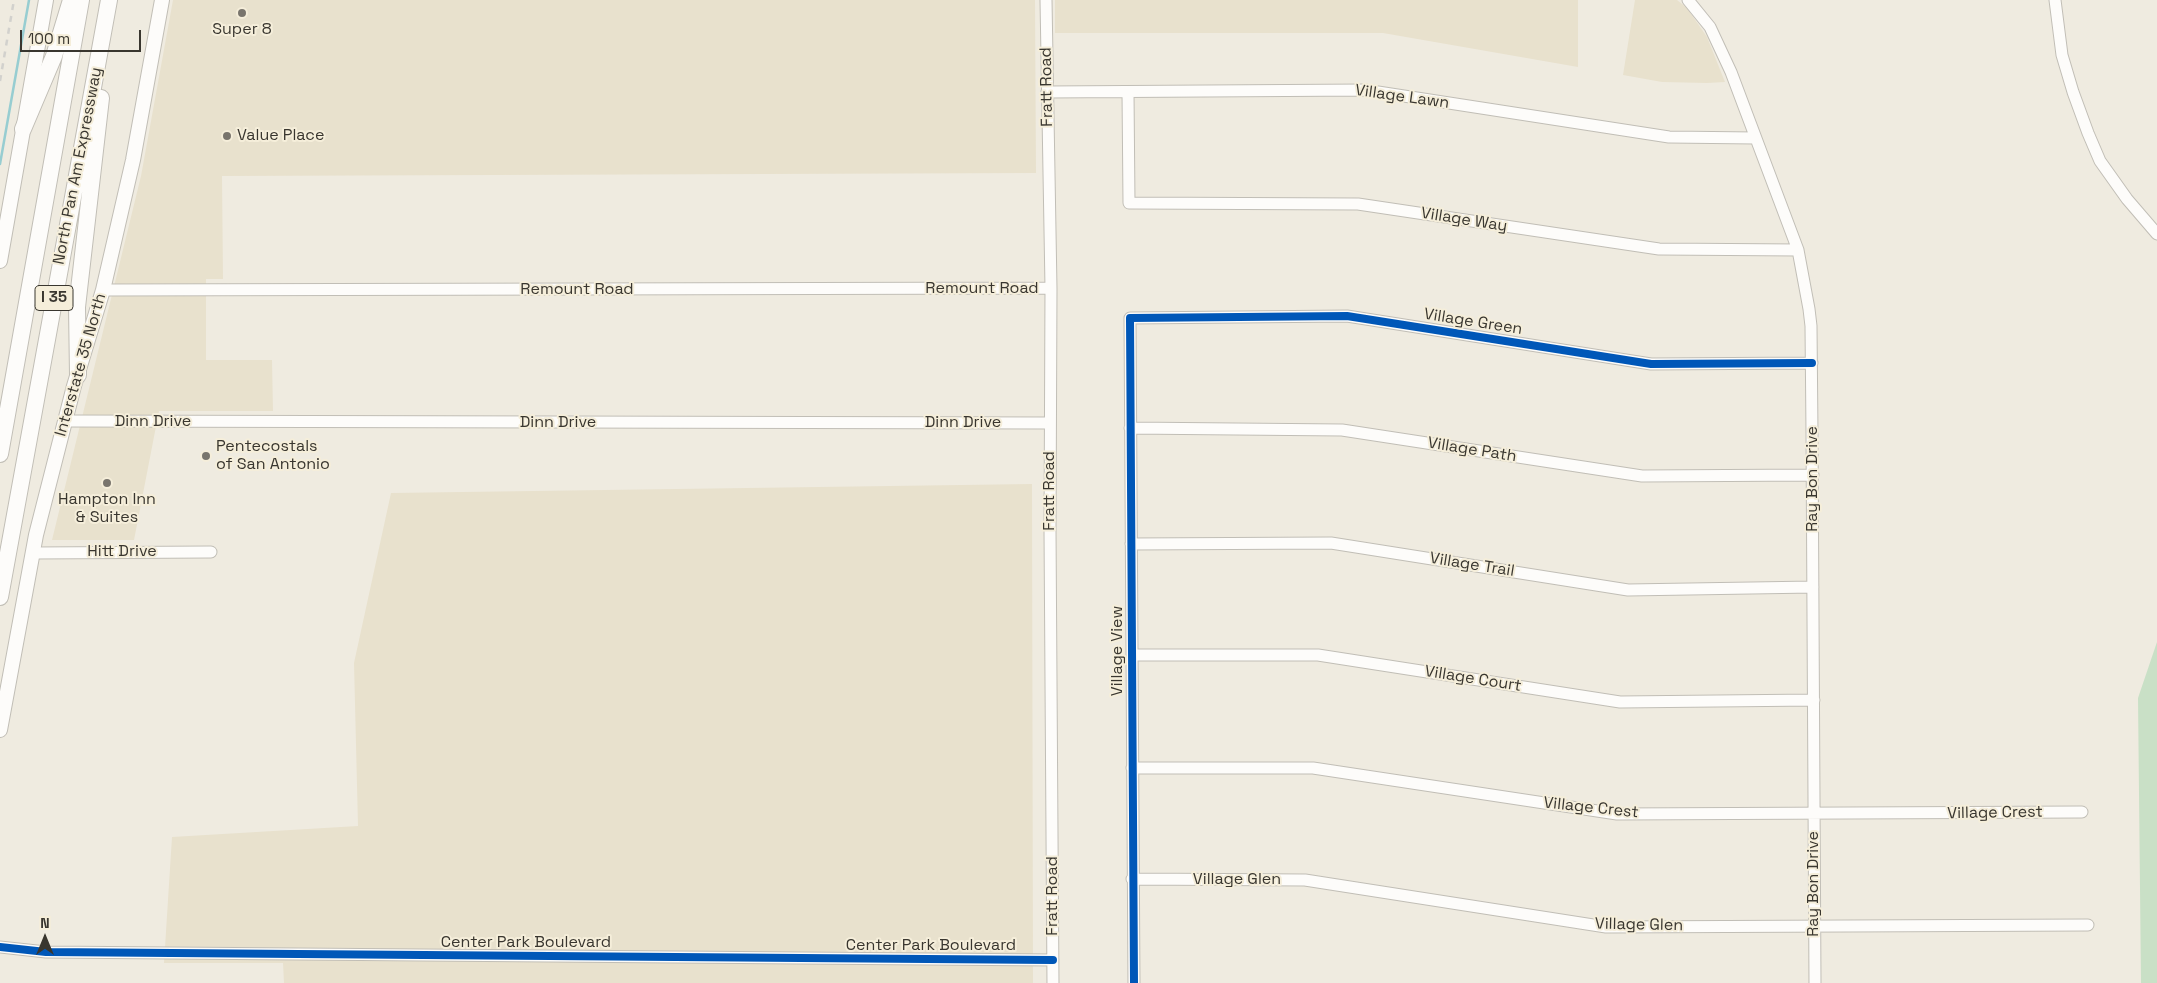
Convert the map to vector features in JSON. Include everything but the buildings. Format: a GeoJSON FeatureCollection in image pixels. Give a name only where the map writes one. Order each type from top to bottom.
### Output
{"type":"FeatureCollection","features":[{"type":"Feature","properties":{"kind":"highway"},"geometry":{"type":"LineString","coordinates":[[23,129],[54,56],[71,0]]}},
{"type":"Feature","properties":{"kind":"highway","name":"North Pan Am Expressway"},"geometry":{"type":"LineString","coordinates":[[0,454],[81,0]]}},
{"type":"Feature","properties":{"kind":"highway","name":"North Pan Am Expressway"},"geometry":{"type":"LineString","coordinates":[[0,597],[109,0]]}},
{"type":"Feature","properties":{"kind":"highway"},"geometry":{"type":"LineString","coordinates":[[78,375],[77,307],[100,103],[118,0]]}},
{"type":"Feature","properties":{"kind":"main road"},"geometry":{"type":"LineString","coordinates":[[0,260],[46,0]]}},
{"type":"Feature","properties":{"kind":"main road","name":"Interstate 35 North"},"geometry":{"type":"LineString","coordinates":[[0,730],[36,535],[65,421],[102,290],[133,160],[162,0]]}},
{"type":"Feature","properties":{"kind":"street","name":"Fratt Road"},"geometry":{"type":"LineString","coordinates":[[1046,0],[1052,288],[1050,423],[1053,983]]}},
{"type":"Feature","properties":{"kind":"street","name":"Ray Bon Drive"},"geometry":{"type":"LineString","coordinates":[[1688,0],[1710,27],[1716,38],[1798,250],[1809,309],[1812,363],[1813,475],[1815,983]]}},
{"type":"Feature","properties":{"kind":"street"},"geometry":{"type":"LineString","coordinates":[[2055,0],[2062,55],[2072,92],[2100,161],[2127,199],[2157,234]]}},
{"type":"Feature","properties":{"kind":"street","name":"Village Lawn"},"geometry":{"type":"LineString","coordinates":[[1047,92],[1365,90],[1669,137],[1755,138]]}},
{"type":"Feature","properties":{"kind":"street","name":"Village Way"},"geometry":{"type":"LineString","coordinates":[[1128,92],[1129,203],[1358,204],[1659,249],[1798,250]]}},
{"type":"Feature","properties":{"kind":"street","name":"Remount Road"},"geometry":{"type":"LineString","coordinates":[[102,290],[1052,288]]}},
{"type":"Feature","properties":{"kind":"street","name":"Village Green"},"geometry":{"type":"LineString","coordinates":[[1130,318],[1347,316],[1650,364],[1812,363]]}},
{"type":"Feature","properties":{"kind":"street","name":"Village View"},"geometry":{"type":"LineString","coordinates":[[1130,318],[1134,983]]}},
{"type":"Feature","properties":{"kind":"street","name":"Dinn Drive"},"geometry":{"type":"LineString","coordinates":[[65,421],[1050,423]]}},
{"type":"Feature","properties":{"kind":"street","name":"Village Path"},"geometry":{"type":"LineString","coordinates":[[1130,428],[1342,430],[1642,476],[1813,475]]}},
{"type":"Feature","properties":{"kind":"street","name":"Village Trail"},"geometry":{"type":"LineString","coordinates":[[1130,544],[1331,543],[1628,590],[1813,587]]}},
{"type":"Feature","properties":{"kind":"street","name":"Hitt Drive"},"geometry":{"type":"LineString","coordinates":[[33,553],[211,552]]}},
{"type":"Feature","properties":{"kind":"street","name":"Village Court"},"geometry":{"type":"LineString","coordinates":[[1132,655],[1318,655],[1620,702],[1814,700]]}},
{"type":"Feature","properties":{"kind":"street","name":"Village Crest"},"geometry":{"type":"LineString","coordinates":[[1132,768],[1313,768],[1617,814],[1814,815],[2082,812]]}},
{"type":"Feature","properties":{"kind":"street","name":"Village Glen"},"geometry":{"type":"LineString","coordinates":[[1132,879],[1306,880],[1606,927],[2088,925]]}},
{"type":"Feature","properties":{"kind":"street","name":"Center Park Boulevard"},"geometry":{"type":"LineString","coordinates":[[0,948],[30,952],[1053,960]]}},
{"type":"Feature","properties":{"kind":"shaded area"},"geometry":{"type":"Polygon","coordinates":[[[173,0],[1035,0],[1036,173],[222,176],[223,279],[206,279],[206,360],[272,360],[273,411],[159,411],[134,540],[52,540],[141,176],[173,0]]]}},
{"type":"Feature","properties":{"kind":"shaded area"},"geometry":{"type":"Polygon","coordinates":[[[1055,0],[1578,0],[1578,67],[1383,33],[1055,33],[1055,0]]]}},
{"type":"Feature","properties":{"kind":"shaded area"},"geometry":{"type":"Polygon","coordinates":[[[1635,0],[1677,0],[1687,8],[1707,37],[1725,82],[1662,82],[1623,75],[1635,0]]]}},
{"type":"Feature","properties":{"kind":"shaded area"},"geometry":{"type":"Polygon","coordinates":[[[1032,484],[1033,983],[284,983],[283,963],[164,963],[172,837],[358,826],[354,663],[391,493],[1032,484]]]}},
{"type":"Feature","properties":{"kind":"green space"},"geometry":{"type":"Polygon","coordinates":[[[2157,642],[2157,983],[2141,983],[2138,698],[2157,642]]]}},
{"type":"Feature","properties":{"kind":"waterway"},"geometry":{"type":"LineString","coordinates":[[0,164],[29,0]]}},
{"type":"Feature","properties":{"kind":"railway"},"geometry":{"type":"LineString","coordinates":[[0,81],[14,0]]}},
{"type":"Feature","properties":{"kind":"cycle path"},"geometry":{"type":"LineString","coordinates":[[1134,983],[1130,318],[1347,316],[1651,364],[1812,363]]}},
{"type":"Feature","properties":{"kind":"cycle path"},"geometry":{"type":"LineString","coordinates":[[0,947],[46,952],[1053,960]]}},
{"type":"Feature","properties":{"kind":"place","name":"Super 8"},"geometry":{"type":"Point","coordinates":[242,13]}},
{"type":"Feature","properties":{"kind":"place","name":"Value Place"},"geometry":{"type":"Point","coordinates":[227,136]}},
{"type":"Feature","properties":{"kind":"place","name":"Pentecostals of San Antonio"},"geometry":{"type":"Point","coordinates":[206,456]}},
{"type":"Feature","properties":{"kind":"place","name":"Hampton Inn & Suites"},"geometry":{"type":"Point","coordinates":[107,483]}}]}
